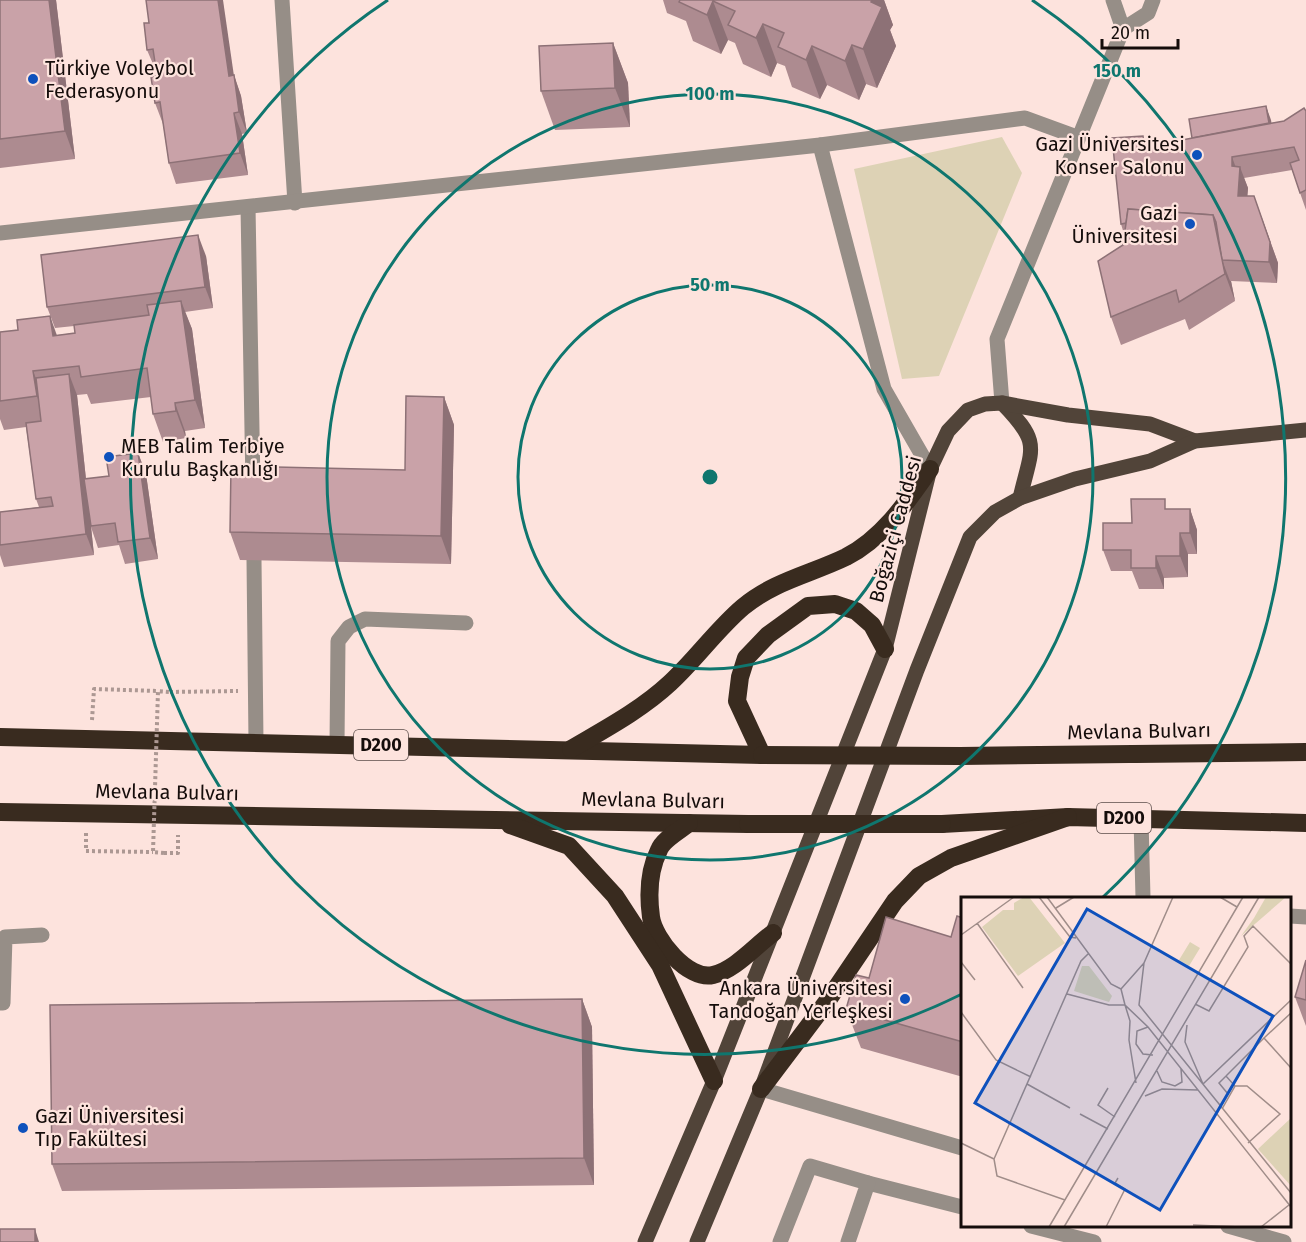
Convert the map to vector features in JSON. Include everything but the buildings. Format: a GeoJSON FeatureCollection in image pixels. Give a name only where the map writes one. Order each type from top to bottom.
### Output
{"type":"FeatureCollection","features":[{"type":"Feature","properties":{"kind":"highway"},"geometry":{"type":"LineString","coordinates":[[571,750],[644,705],[695,659],[742,608],[766,590],[846,556],[868,542],[900,513],[930,469]]}},
{"type":"Feature","properties":{"kind":"highway"},"geometry":{"type":"LineString","coordinates":[[762,755],[737,701],[740,677],[746,658],[768,634],[808,606],[835,604],[856,611],[872,625],[885,649]]}},
{"type":"Feature","properties":{"kind":"highway","name":"Mevlana Bulvarı"},"geometry":{"type":"LineString","coordinates":[[0,737],[762,755],[960,756],[1306,752]]}},
{"type":"Feature","properties":{"kind":"highway","name":"Mevlana Bulvarı"},"geometry":{"type":"LineString","coordinates":[[0,812],[748,824],[942,824],[1068,817],[1306,823]]}},
{"type":"Feature","properties":{"kind":"highway"},"geometry":{"type":"LineString","coordinates":[[761,1089],[826,1002],[895,901],[918,876],[951,858],[1068,817]]}},
{"type":"Feature","properties":{"kind":"highway"},"geometry":{"type":"LineString","coordinates":[[494,819],[569,846],[615,896],[660,965],[714,1081]]}},
{"type":"Feature","properties":{"kind":"highway"},"geometry":{"type":"LineString","coordinates":[[689,823],[659,847],[650,881],[651,920],[672,955],[697,974],[710,976],[723,972],[773,933]]}},
{"type":"Feature","properties":{"kind":"main road"},"geometry":{"type":"LineString","coordinates":[[1002,403],[1068,415],[1150,423],[1195,441]]}},
{"type":"Feature","properties":{"kind":"main road"},"geometry":{"type":"LineString","coordinates":[[1002,403],[1024,426],[1032,446],[1020,498]]}},
{"type":"Feature","properties":{"kind":"main road","name":"Boğaziçi Caddesi"},"geometry":{"type":"LineString","coordinates":[[645,1242],[714,1081],[885,649],[930,469],[948,431],[968,411],[985,404],[1002,403]]}},
{"type":"Feature","properties":{"kind":"main road"},"geometry":{"type":"LineString","coordinates":[[697,1242],[761,1089],[825,913],[953,575],[970,537],[994,512],[1020,498],[1075,479],[1150,461],[1195,441],[1305,426]]}},
{"type":"Feature","properties":{"kind":"street"},"geometry":{"type":"LineString","coordinates":[[282,0],[295,203]]}},
{"type":"Feature","properties":{"kind":"street"},"geometry":{"type":"LineString","coordinates":[[1113,0],[1123,29]]}},
{"type":"Feature","properties":{"kind":"street"},"geometry":{"type":"LineString","coordinates":[[1002,403],[997,339],[1077,137],[1123,29],[1148,13],[1153,0]]}},
{"type":"Feature","properties":{"kind":"street"},"geometry":{"type":"LineString","coordinates":[[0,233],[820,146],[1025,118],[1077,137]]}},
{"type":"Feature","properties":{"kind":"street"},"geometry":{"type":"LineString","coordinates":[[820,146],[884,389],[930,469]]}},
{"type":"Feature","properties":{"kind":"street"},"geometry":{"type":"LineString","coordinates":[[248,207],[253,494]]}},
{"type":"Feature","properties":{"kind":"street"},"geometry":{"type":"LineString","coordinates":[[254,560],[256,742]]}},
{"type":"Feature","properties":{"kind":"street"},"geometry":{"type":"LineString","coordinates":[[337,744],[338,641],[349,627],[365,619],[466,623]]}},
{"type":"Feature","properties":{"kind":"street"},"geometry":{"type":"LineString","coordinates":[[1141,819],[1143,897]]}},
{"type":"Feature","properties":{"kind":"street"},"geometry":{"type":"LineString","coordinates":[[1291,916],[1306,917]]}},
{"type":"Feature","properties":{"kind":"street"},"geometry":{"type":"LineString","coordinates":[[0,1003],[3,1003],[5,937],[42,935]]}},
{"type":"Feature","properties":{"kind":"street"},"geometry":{"type":"LineString","coordinates":[[761,1089],[961,1147]]}},
{"type":"Feature","properties":{"kind":"street"},"geometry":{"type":"LineString","coordinates":[[780,1242],[810,1166],[961,1207]]}},
{"type":"Feature","properties":{"kind":"street"},"geometry":{"type":"LineString","coordinates":[[848,1242],[868,1183]]}},
{"type":"Feature","properties":{"kind":"street"},"geometry":{"type":"LineString","coordinates":[[1035,1227],[1094,1242]]}},
{"type":"Feature","properties":{"kind":"street"},"geometry":{"type":"LineString","coordinates":[[1231,1227],[1284,1242]]}},
{"type":"Feature","properties":{"kind":"path"},"geometry":{"type":"LineString","coordinates":[[91,739],[94,689],[170,692],[255,691]]}},
{"type":"Feature","properties":{"kind":"path"},"geometry":{"type":"LineString","coordinates":[[153,852],[158,691]]}},
{"type":"Feature","properties":{"kind":"path"},"geometry":{"type":"LineString","coordinates":[[100,852],[164,853]]}},
{"type":"Feature","properties":{"kind":"shaded area"},"geometry":{"type":"Polygon","coordinates":[[[1002,137],[1022,173],[939,376],[902,379],[854,169],[1002,137]]]}},
{"type":"Feature","properties":{"kind":"place","name":"Türkiye Voleybol Federasyonu"},"geometry":{"type":"Point","coordinates":[33,79]}},
{"type":"Feature","properties":{"kind":"place","name":"Gazi Üniversitesi Konser Salonu"},"geometry":{"type":"Point","coordinates":[1197,155]}},
{"type":"Feature","properties":{"kind":"place","name":"Gazi Üniversitesi"},"geometry":{"type":"Point","coordinates":[1190,224]}},
{"type":"Feature","properties":{"kind":"place","name":"MEB Talim Terbiye Kurulu Başkanlığı"},"geometry":{"type":"Point","coordinates":[109,457]}},
{"type":"Feature","properties":{"kind":"place","name":"Ankara Üniversitesi Tandoğan Yerleşkesi"},"geometry":{"type":"Point","coordinates":[905,999]}},
{"type":"Feature","properties":{"kind":"place","name":"Gazi Üniversitesi Tıp Fakültesi"},"geometry":{"type":"Point","coordinates":[23,1128]}}]}
